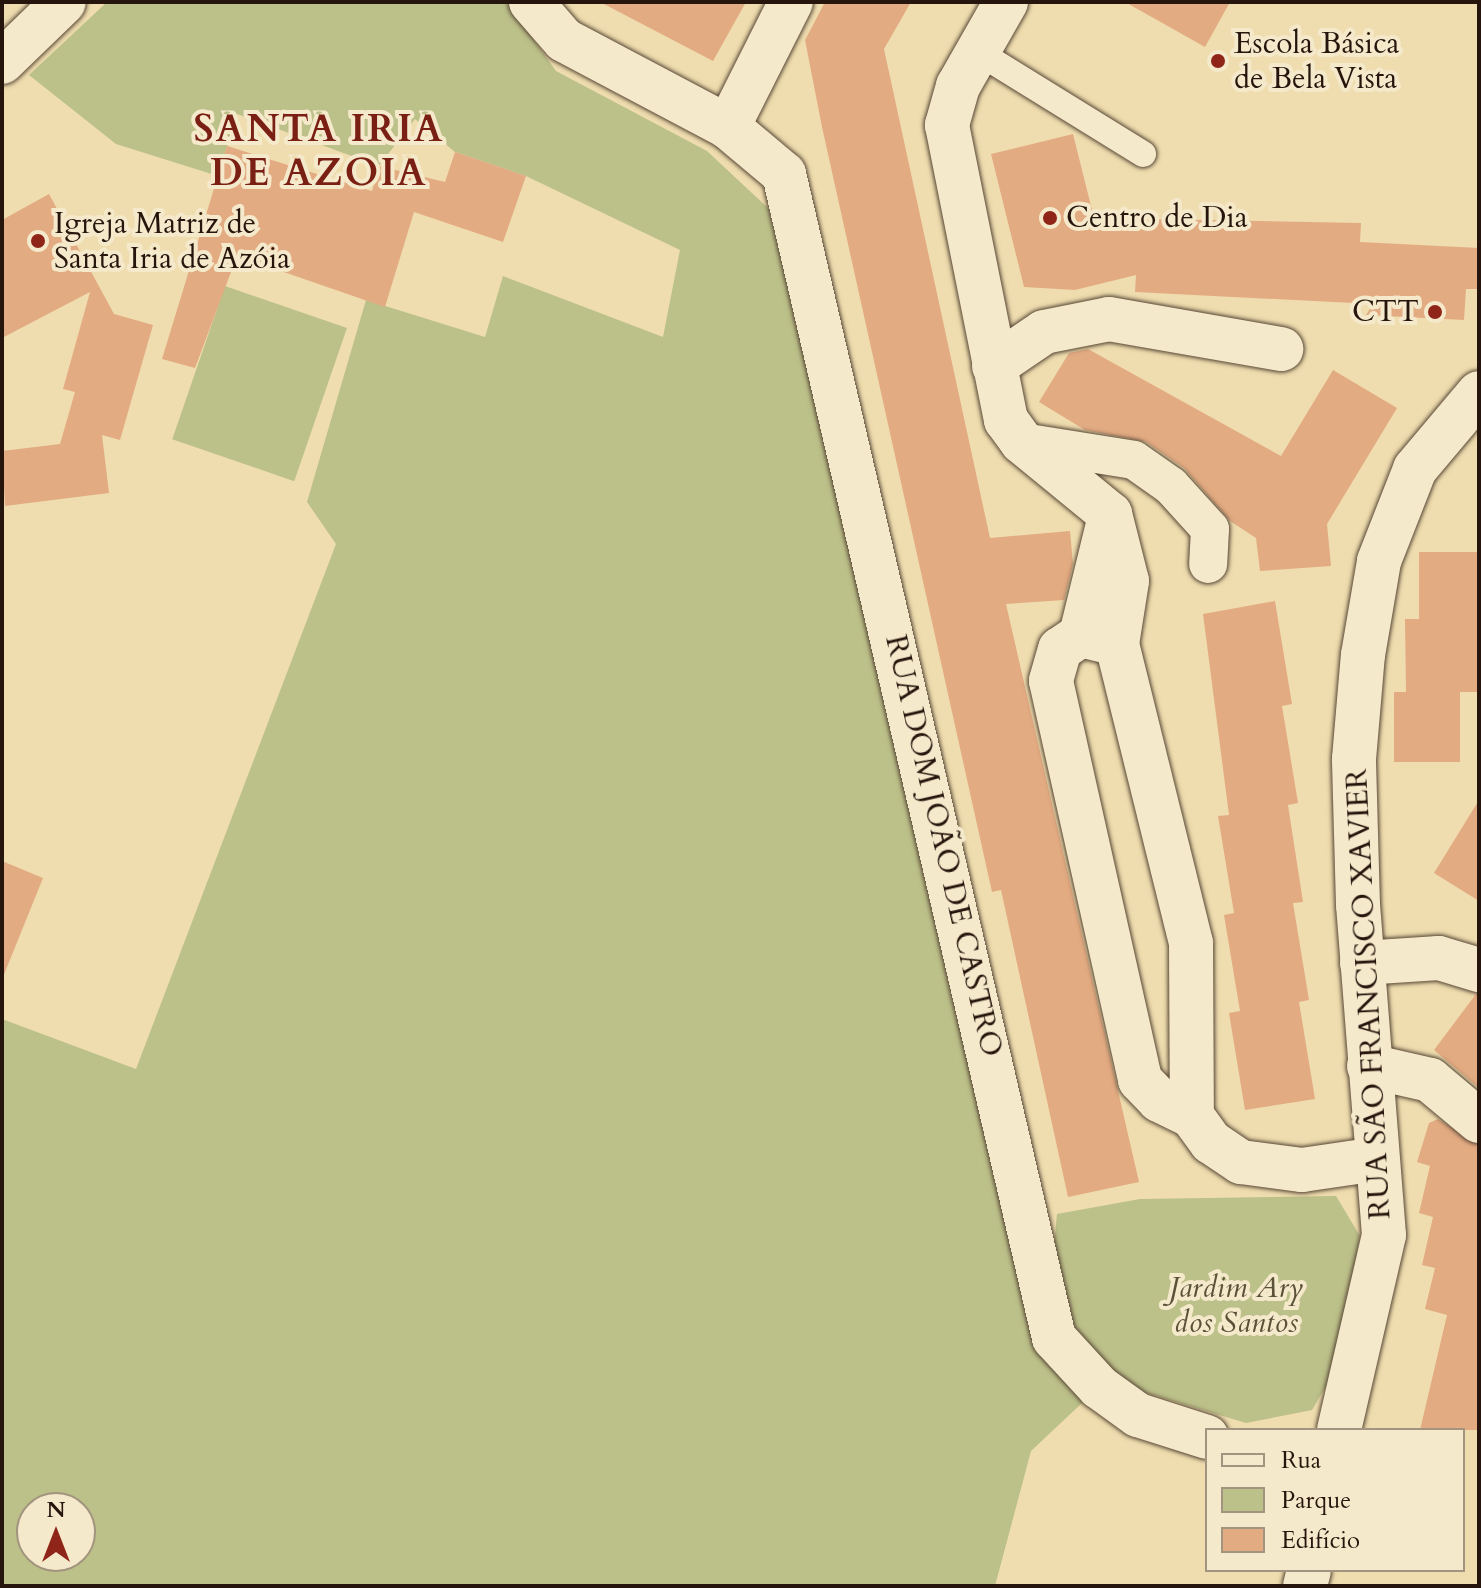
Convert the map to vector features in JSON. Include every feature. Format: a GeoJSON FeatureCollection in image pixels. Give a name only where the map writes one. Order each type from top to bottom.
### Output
{"type":"FeatureCollection","features":[{"type":"Feature","properties":{"kind":"street"},"geometry":{"type":"LineString","coordinates":[[2,62],[64,2]]}},
{"type":"Feature","properties":{"kind":"street"},"geometry":{"type":"LineString","coordinates":[[531,2],[728,127],[791,2]]}},
{"type":"Feature","properties":{"kind":"street"},"geometry":{"type":"LineString","coordinates":[[1006,2],[958,86],[947,125],[1006,420],[1022,442],[1110,514],[1099,639],[1191,943],[1192,1116]]}},
{"type":"Feature","properties":{"kind":"street","name":"RUA DOM JOÃO DE CASTRO"},"geometry":{"type":"LineString","coordinates":[[728,127],[784,174],[1054,1338],[1099,1387],[1138,1415],[1205,1436]]}},
{"type":"Feature","properties":{"kind":"street"},"geometry":{"type":"LineString","coordinates":[[994,366],[1044,332],[1109,319],[1281,349]]}},
{"type":"Feature","properties":{"kind":"street","name":"RUA SÃO FRANCISCO XAVIER"},"geometry":{"type":"LineString","coordinates":[[1339,1428],[1384,1235],[1362,963],[1354,759],[1363,655],[1379,561],[1415,469],[1479,393]]}},
{"type":"Feature","properties":{"kind":"street"},"geometry":{"type":"LineString","coordinates":[[1022,442],[1134,460],[1171,486],[1210,529],[1208,564]]}},
{"type":"Feature","properties":{"kind":"street"},"geometry":{"type":"LineString","coordinates":[[1099,639],[1060,649],[1051,681],[1140,1080],[1159,1100],[1192,1116],[1211,1142],[1241,1162],[1302,1170],[1377,1159]]}},
{"type":"Feature","properties":{"kind":"street"},"geometry":{"type":"LineString","coordinates":[[1362,963],[1439,958],[1479,970]]}},
{"type":"Feature","properties":{"kind":"street"},"geometry":{"type":"LineString","coordinates":[[1369,1066],[1430,1080],[1479,1121]]}},
{"type":"Feature","properties":{"kind":"lane"},"geometry":{"type":"LineString","coordinates":[[978,52],[1143,154]]}},
{"type":"Feature","properties":{"kind":"green space"},"geometry":{"type":"Polygon","coordinates":[[[107,2],[506,2],[556,71],[707,151],[769,209],[1054,1337],[1099,1387],[1031,1451],[995,1586],[2,1586],[2,1019],[136,1069],[336,544],[307,502],[366,300],[485,337],[503,276],[663,337],[680,250],[526,176],[455,152],[415,119],[379,166],[237,114],[218,176],[116,144],[29,75],[107,2]]]}},
{"type":"Feature","properties":{"kind":"green space"},"geometry":{"type":"Polygon","coordinates":[[[225,286],[347,328],[294,481],[172,439],[225,286]]]}},
{"type":"Feature","properties":{"kind":"green space","name":"Jardim Ary dos Santos"},"geometry":{"type":"Polygon","coordinates":[[[1336,1196],[1360,1236],[1334,1373],[1312,1410],[1246,1423],[1130,1388],[1078,1335],[1052,1267],[1057,1214],[1140,1199],[1336,1196]]]}},
{"type":"Feature","properties":{"kind":"building"},"geometry":{"type":"Polygon","coordinates":[[[600,2],[746,2],[713,61],[600,2]]]}},
{"type":"Feature","properties":{"kind":"building"},"geometry":{"type":"Polygon","coordinates":[[[825,2],[911,2],[884,49],[990,538],[1070,531],[1073,564],[1064,600],[1006,604],[1139,1182],[1068,1197],[1001,890],[992,892],[822,127],[805,40],[825,2]]]}},
{"type":"Feature","properties":{"kind":"building"},"geometry":{"type":"Polygon","coordinates":[[[1125,2],[1230,2],[1205,47],[1125,2]]]}},
{"type":"Feature","properties":{"kind":"building"},"geometry":{"type":"Polygon","coordinates":[[[1073,134],[1094,218],[1361,223],[1360,242],[1479,248],[1479,289],[1466,289],[1464,320],[1366,315],[1373,304],[1135,292],[1136,275],[1075,290],[1024,287],[991,154],[1073,134]]]}},
{"type":"Feature","properties":{"kind":"building"},"geometry":{"type":"Polygon","coordinates":[[[227,146],[372,191],[379,166],[445,182],[455,152],[526,176],[503,242],[414,212],[385,307],[237,256],[195,368],[162,359],[227,146]]]}},
{"type":"Feature","properties":{"kind":"building"},"geometry":{"type":"Polygon","coordinates":[[[49,194],[114,314],[153,325],[120,440],[102,435],[109,493],[5,506],[2,451],[60,444],[75,392],[63,389],[90,292],[2,338],[2,220],[49,194]]]}},
{"type":"Feature","properties":{"kind":"building"},"geometry":{"type":"Polygon","coordinates":[[[1088,349],[1281,456],[1333,370],[1397,408],[1327,524],[1331,566],[1260,571],[1256,538],[1230,521],[1184,468],[1146,442],[1085,430],[1039,402],[1069,353],[1088,349]]]}},
{"type":"Feature","properties":{"kind":"building"},"geometry":{"type":"Polygon","coordinates":[[[1419,552],[1479,552],[1478,692],[1460,692],[1460,762],[1394,762],[1394,692],[1406,692],[1405,619],[1419,619],[1419,552]]]}},
{"type":"Feature","properties":{"kind":"building"},"geometry":{"type":"Polygon","coordinates":[[[1275,601],[1292,704],[1282,706],[1298,803],[1288,805],[1303,902],[1293,903],[1309,1000],[1299,1002],[1315,1099],[1245,1110],[1229,1013],[1240,1011],[1224,915],[1234,913],[1218,816],[1229,815],[1203,614],[1275,601]]]}},
{"type":"Feature","properties":{"kind":"building"},"geometry":{"type":"Polygon","coordinates":[[[1479,800],[1479,901],[1434,873],[1479,800]]]}},
{"type":"Feature","properties":{"kind":"building"},"geometry":{"type":"Polygon","coordinates":[[[2,861],[43,878],[3,977],[2,976],[2,861]]]}},
{"type":"Feature","properties":{"kind":"building"},"geometry":{"type":"Polygon","coordinates":[[[1479,994],[1479,1088],[1434,1050],[1479,994]]]}},
{"type":"Feature","properties":{"kind":"building"},"geometry":{"type":"Polygon","coordinates":[[[1438,1119],[1479,1145],[1479,1430],[1420,1428],[1447,1315],[1425,1309],[1435,1268],[1422,1265],[1433,1217],[1419,1213],[1430,1166],[1417,1162],[1429,1123],[1438,1119]]]}},
{"type":"Feature","properties":{"kind":"place","name":"Escola Básica de Bela Vista"},"geometry":{"type":"Point","coordinates":[1218,61]}},
{"type":"Feature","properties":{"kind":"place","name":"Centro de Dia"},"geometry":{"type":"Point","coordinates":[1050,218]}},
{"type":"Feature","properties":{"kind":"place","name":"Igreja Matriz de Santa Iria de Azóia"},"geometry":{"type":"Point","coordinates":[38,241]}},
{"type":"Feature","properties":{"kind":"place","name":"CTT"},"geometry":{"type":"Point","coordinates":[1435,312]}},
{"type":"Feature","properties":{"kind":"district","name":"SANTA IRIA DE AZOIA"},"geometry":{"type":"Point","coordinates":[319,152]}}]}
